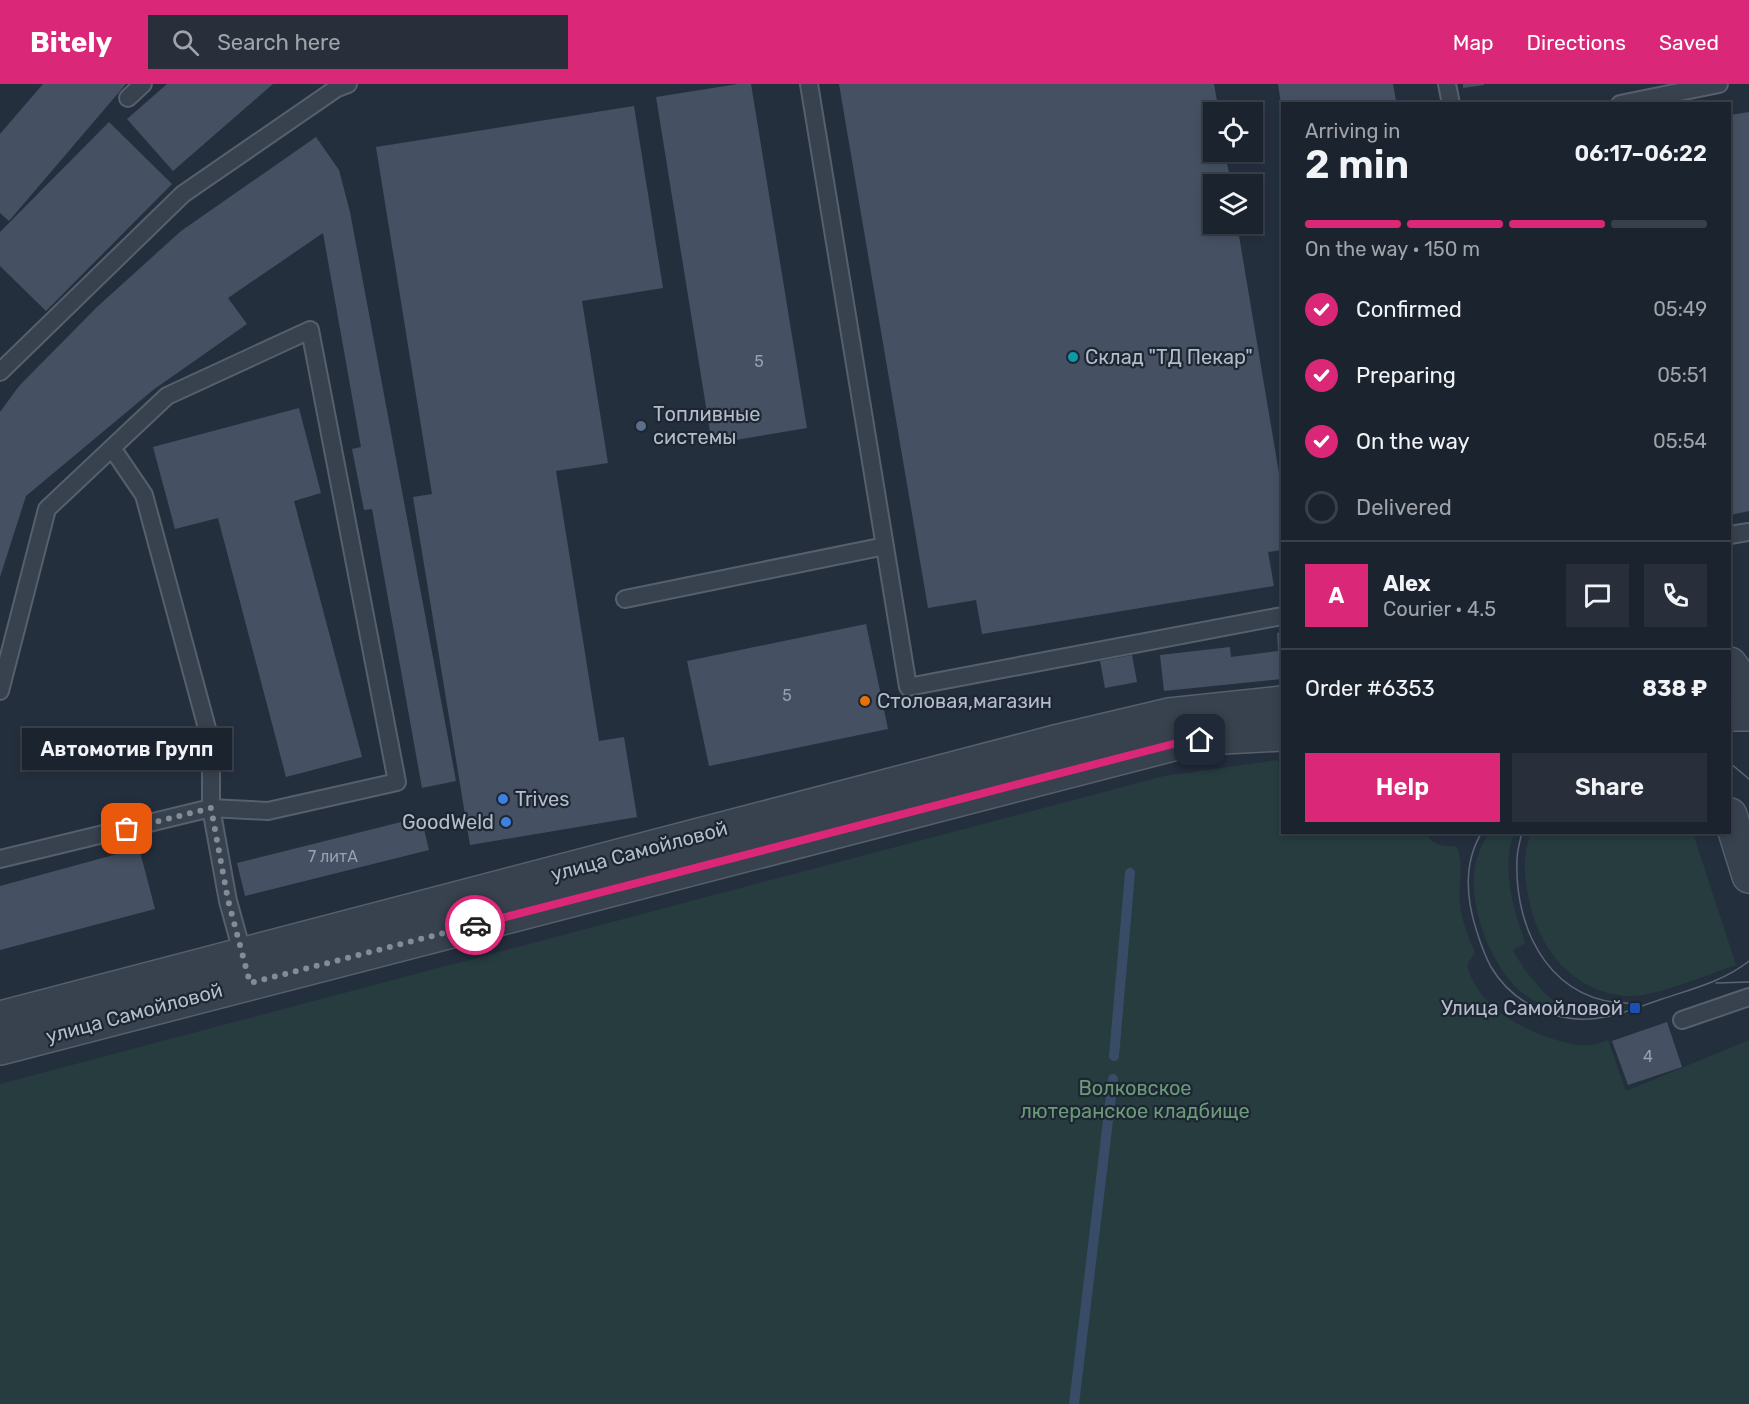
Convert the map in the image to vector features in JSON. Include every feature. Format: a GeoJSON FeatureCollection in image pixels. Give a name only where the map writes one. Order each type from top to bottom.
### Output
{"type":"FeatureCollection","features":[{"type":"Feature","properties":{"kind":"street"},"geometry":{"type":"LineString","coordinates":[[1731,663],[1749,660]]}},
{"type":"Feature","properties":{"kind":"street"},"geometry":{"type":"LineString","coordinates":[[1731,664],[1749,690]]}},
{"type":"Feature","properties":{"kind":"street","name":"улица Самойловой"},"geometry":{"type":"LineString","coordinates":[[0,1048],[246,969],[1070,738],[1169,715],[1281,703]]}},
{"type":"Feature","properties":{"kind":"street"},"geometry":{"type":"LineString","coordinates":[[1731,714],[1749,714]]}},
{"type":"Feature","properties":{"kind":"street","name":"улица Самойловой"},"geometry":{"type":"LineString","coordinates":[[0,1018],[246,969],[1177,743],[1223,737],[1281,734]]}},
{"type":"Feature","properties":{"kind":"street"},"geometry":{"type":"LineString","coordinates":[[1731,818],[1749,876]]}},
{"type":"Feature","properties":{"kind":"lane"},"geometry":{"type":"LineString","coordinates":[[128,98],[143,84]]}},
{"type":"Feature","properties":{"kind":"lane"},"geometry":{"type":"LineString","coordinates":[[808,84],[908,687],[1281,616]]}},
{"type":"Feature","properties":{"kind":"lane"},"geometry":{"type":"LineString","coordinates":[[1447,84],[1450,102]]}},
{"type":"Feature","properties":{"kind":"lane"},"geometry":{"type":"LineString","coordinates":[[1630,102],[1719,84]]}},
{"type":"Feature","properties":{"kind":"lane"},"geometry":{"type":"LineString","coordinates":[[0,372],[183,194],[339,85]]}},
{"type":"Feature","properties":{"kind":"lane"},"geometry":{"type":"LineString","coordinates":[[0,691],[47,509],[167,396],[310,330],[398,782],[268,811],[211,808],[0,859]]}},
{"type":"Feature","properties":{"kind":"lane"},"geometry":{"type":"LineString","coordinates":[[112,448],[144,495],[211,743],[211,808],[228,900],[246,969]]}},
{"type":"Feature","properties":{"kind":"lane"},"geometry":{"type":"LineString","coordinates":[[1731,535],[1749,532]]}},
{"type":"Feature","properties":{"kind":"lane"},"geometry":{"type":"LineString","coordinates":[[625,599],[885,546]]}},
{"type":"Feature","properties":{"kind":"lane"},"geometry":{"type":"LineString","coordinates":[[1683,1020],[1749,998]]}},
{"type":"Feature","properties":{"kind":"green space","name":"Волковское лютеранское кладбище"},"geometry":{"type":"Polygon","coordinates":[[[1278,760],[1281,776],[1281,834],[1427,834],[1438,844],[1456,846],[1460,859],[1462,915],[1475,952],[1467,966],[1480,992],[1500,1013],[1539,1034],[1581,1045],[1608,1040],[1626,1091],[1749,1040],[1749,1404],[0,1404],[0,1084],[1164,776],[1278,760]]]}},
{"type":"Feature","properties":{"kind":"green space"},"geometry":{"type":"Polygon","coordinates":[[[1488,834],[1514,834],[1509,861],[1510,888],[1525,943],[1513,950],[1536,983],[1565,1011],[1540,1004],[1519,990],[1508,979],[1490,949],[1474,895],[1476,862],[1488,834]]]}},
{"type":"Feature","properties":{"kind":"green space"},"geometry":{"type":"Polygon","coordinates":[[[1530,834],[1693,834],[1736,965],[1681,985],[1638,996],[1607,993],[1590,986],[1561,965],[1541,935],[1527,891],[1526,849],[1530,834]]]}},
{"type":"Feature","properties":{"kind":"building"},"geometry":{"type":"Polygon","coordinates":[[[43,84],[126,84],[9,221],[0,213],[0,134],[43,84]]]}},
{"type":"Feature","properties":{"kind":"building"},"geometry":{"type":"Polygon","coordinates":[[[167,84],[273,84],[173,171],[127,119],[167,84]]]}},
{"type":"Feature","properties":{"kind":"building"},"geometry":{"type":"Polygon","coordinates":[[[751,84],[807,428],[712,444],[656,97],[751,84]]]}},
{"type":"Feature","properties":{"kind":"building","name":"Склад \"ТД Пекар\""},"geometry":{"type":"Polygon","coordinates":[[[839,84],[1214,84],[1217,102],[1203,102],[1203,162],[1227,162],[1229,174],[1203,174],[1203,234],[1239,234],[1281,485],[1281,550],[1268,552],[1274,586],[982,634],[976,600],[928,608],[839,84]]]}},
{"type":"Feature","properties":{"kind":"building"},"geometry":{"type":"Polygon","coordinates":[[[1278,84],[1393,84],[1396,101],[1281,102],[1281,104],[1278,84]]]}},
{"type":"Feature","properties":{"kind":"building"},"geometry":{"type":"Polygon","coordinates":[[[1463,84],[1484,84],[1484,85],[1463,88],[1463,84]]]}},
{"type":"Feature","properties":{"kind":"building"},"geometry":{"type":"Polygon","coordinates":[[[634,106],[663,288],[582,301],[608,463],[556,471],[599,741],[624,737],[637,817],[470,845],[413,497],[432,494],[376,147],[634,106]]]}},
{"type":"Feature","properties":{"kind":"building"},"geometry":{"type":"Polygon","coordinates":[[[1749,112],[1749,511],[1731,515],[1731,115],[1749,112]]]}},
{"type":"Feature","properties":{"kind":"building"},"geometry":{"type":"Polygon","coordinates":[[[109,122],[172,184],[46,311],[0,266],[0,232],[109,122]]]}},
{"type":"Feature","properties":{"kind":"building"},"geometry":{"type":"Polygon","coordinates":[[[316,137],[339,170],[350,212],[456,781],[422,788],[372,509],[364,510],[352,449],[361,447],[323,233],[228,298],[247,324],[153,390],[26,496],[0,577],[0,412],[19,386],[97,307],[181,231],[316,137]]]}},
{"type":"Feature","properties":{"kind":"building"},"geometry":{"type":"Polygon","coordinates":[[[299,408],[321,493],[294,501],[362,757],[286,777],[218,518],[175,529],[153,447],[299,408]]]}},
{"type":"Feature","properties":{"kind":"building"},"geometry":{"type":"Polygon","coordinates":[[[866,624],[888,729],[709,766],[687,661],[866,624]]]}},
{"type":"Feature","properties":{"kind":"building"},"geometry":{"type":"Polygon","coordinates":[[[1281,632],[1281,679],[1164,691],[1160,655],[1230,647],[1231,657],[1278,651],[1277,633],[1281,632]]]}},
{"type":"Feature","properties":{"kind":"building"},"geometry":{"type":"Polygon","coordinates":[[[1132,655],[1137,682],[1105,688],[1100,661],[1132,655]]]}},
{"type":"Feature","properties":{"kind":"building"},"geometry":{"type":"Polygon","coordinates":[[[421,817],[429,850],[245,896],[237,863],[421,817]]]}},
{"type":"Feature","properties":{"kind":"building"},"geometry":{"type":"Polygon","coordinates":[[[139,848],[155,909],[0,950],[0,886],[139,848]]]}},
{"type":"Feature","properties":{"kind":"building"},"geometry":{"type":"Polygon","coordinates":[[[1667,1022],[1682,1067],[1628,1085],[1612,1041],[1667,1022]]]}},
{"type":"Feature","properties":{"kind":"waterway"},"geometry":{"type":"LineString","coordinates":[[1114,1056],[1130,873]]}},
{"type":"Feature","properties":{"kind":"waterway"},"geometry":{"type":"LineString","coordinates":[[1074,1404],[1113,1079]]}},
{"type":"Feature","properties":{"kind":"tram line"},"geometry":{"type":"LineString","coordinates":[[1731,764],[1749,779]]}},
{"type":"Feature","properties":{"kind":"tram line"},"geometry":{"type":"LineString","coordinates":[[1481,834],[1469,868],[1468,892],[1483,949],[1491,967],[1512,993],[1540,1010],[1572,1018],[1612,1016],[1707,984],[1749,961]]}},
{"type":"Feature","properties":{"kind":"tram line"},"geometry":{"type":"LineString","coordinates":[[1522,834],[1517,857],[1518,887],[1523,914],[1544,960],[1561,979],[1582,993],[1607,1001],[1635,1003]]}},
{"type":"Feature","properties":{"kind":"tram line"},"geometry":{"type":"LineString","coordinates":[[1716,983],[1749,982]]}},
{"type":"Feature","properties":{"kind":"way so far"},"geometry":{"type":"LineString","coordinates":[[127,829],[211,808],[228,900],[250,983],[475,925]]}},
{"type":"Feature","properties":{"kind":"place","name":"Склад \"ТД Пекар\""},"geometry":{"type":"Point","coordinates":[1073,357]}},
{"type":"Feature","properties":{"kind":"place","name":"Топливные системы"},"geometry":{"type":"Point","coordinates":[641,426]}},
{"type":"Feature","properties":{"kind":"place","name":"Столовая,магазин"},"geometry":{"type":"Point","coordinates":[865,701]}},
{"type":"Feature","properties":{"kind":"place","name":"Trives"},"geometry":{"type":"Point","coordinates":[503,799]}},
{"type":"Feature","properties":{"kind":"place","name":"GoodWeld"},"geometry":{"type":"Point","coordinates":[506,822]}},
{"type":"Feature","properties":{"kind":"place","name":"Автомотив Групп"},"geometry":{"type":"Point","coordinates":[127,829]}},
{"type":"Feature","properties":{"kind":"place","name":"Улица Самойловой"},"geometry":{"type":"Point","coordinates":[1635,1008]}},
{"type":"Feature","properties":{"kind":"route"},"geometry":{"type":"LineString","coordinates":[[475,925],[1177,743],[1200,740]]}}]}
